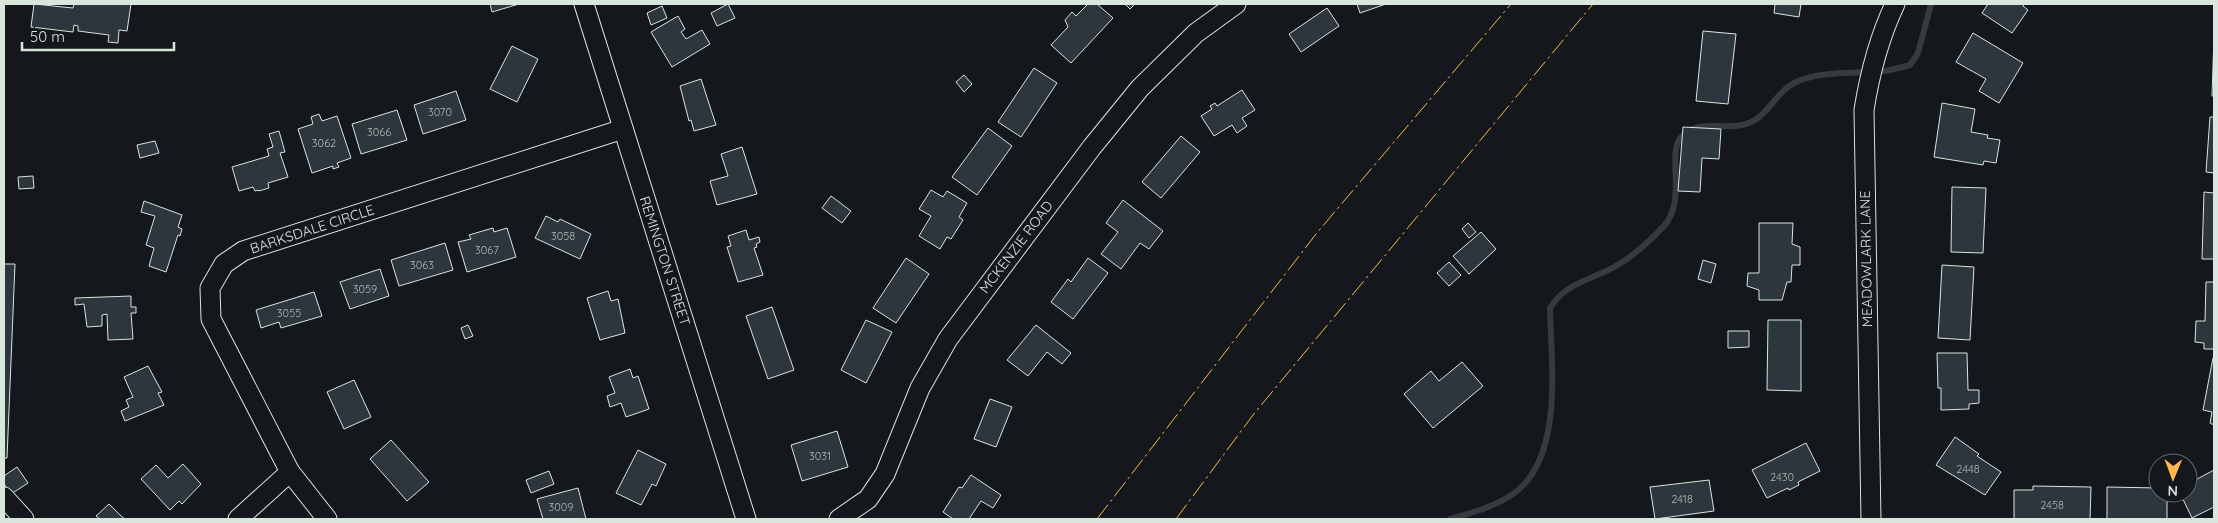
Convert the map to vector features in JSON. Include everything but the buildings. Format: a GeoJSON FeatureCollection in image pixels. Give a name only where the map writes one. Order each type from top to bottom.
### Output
{"type":"FeatureCollection","features":[{"type":"Feature","properties":{"kind":"street","name":"REMINGTON STREET"},"geometry":{"type":"LineString","coordinates":[[584,4],[746,519]]}},
{"type":"Feature","properties":{"kind":"street","name":"MCKENZIE ROAD"},"geometry":{"type":"LineString","coordinates":[[839,519],[868,499],[885,474],[920,388],[948,338],[1092,147],[1140,88],[1196,33],[1236,4]]}},
{"type":"Feature","properties":{"kind":"street","name":"MEADOWLARK LANE"},"geometry":{"type":"LineString","coordinates":[[1871,519],[1864,110],[1869,73],[1881,33],[1895,4]]}},
{"type":"Feature","properties":{"kind":"street","name":"BARKSDALE CIRCLE"},"geometry":{"type":"LineString","coordinates":[[323,518],[290,472],[211,319],[210,288],[224,264],[243,251],[623,129]]}},
{"type":"Feature","properties":{"kind":"street"},"geometry":{"type":"LineString","coordinates":[[238,519],[290,472]]}},
{"type":"Feature","properties":{"kind":"street"},"geometry":{"type":"LineString","coordinates":[[4,497],[24,519]]}},
{"type":"Feature","properties":{"kind":"waterway"},"geometry":{"type":"LineString","coordinates":[[1450,519],[1496,504],[1510,496],[1528,480],[1540,460],[1547,436],[1551,410],[1552,356],[1550,308],[1564,292],[1580,282],[1616,266],[1647,243],[1663,227],[1670,216],[1674,204],[1676,192],[1675,155],[1681,137],[1688,131],[1704,126],[1732,126],[1749,123],[1762,115],[1788,87],[1804,79],[1827,74],[1884,71],[1910,65],[1918,53],[1931,4]]}},
{"type":"Feature","properties":{"kind":"power"},"geometry":{"type":"LineString","coordinates":[[1097,519],[1316,234],[1511,4]]}},
{"type":"Feature","properties":{"kind":"power"},"geometry":{"type":"LineString","coordinates":[[1176,519],[1253,415],[1593,4]]}}]}
